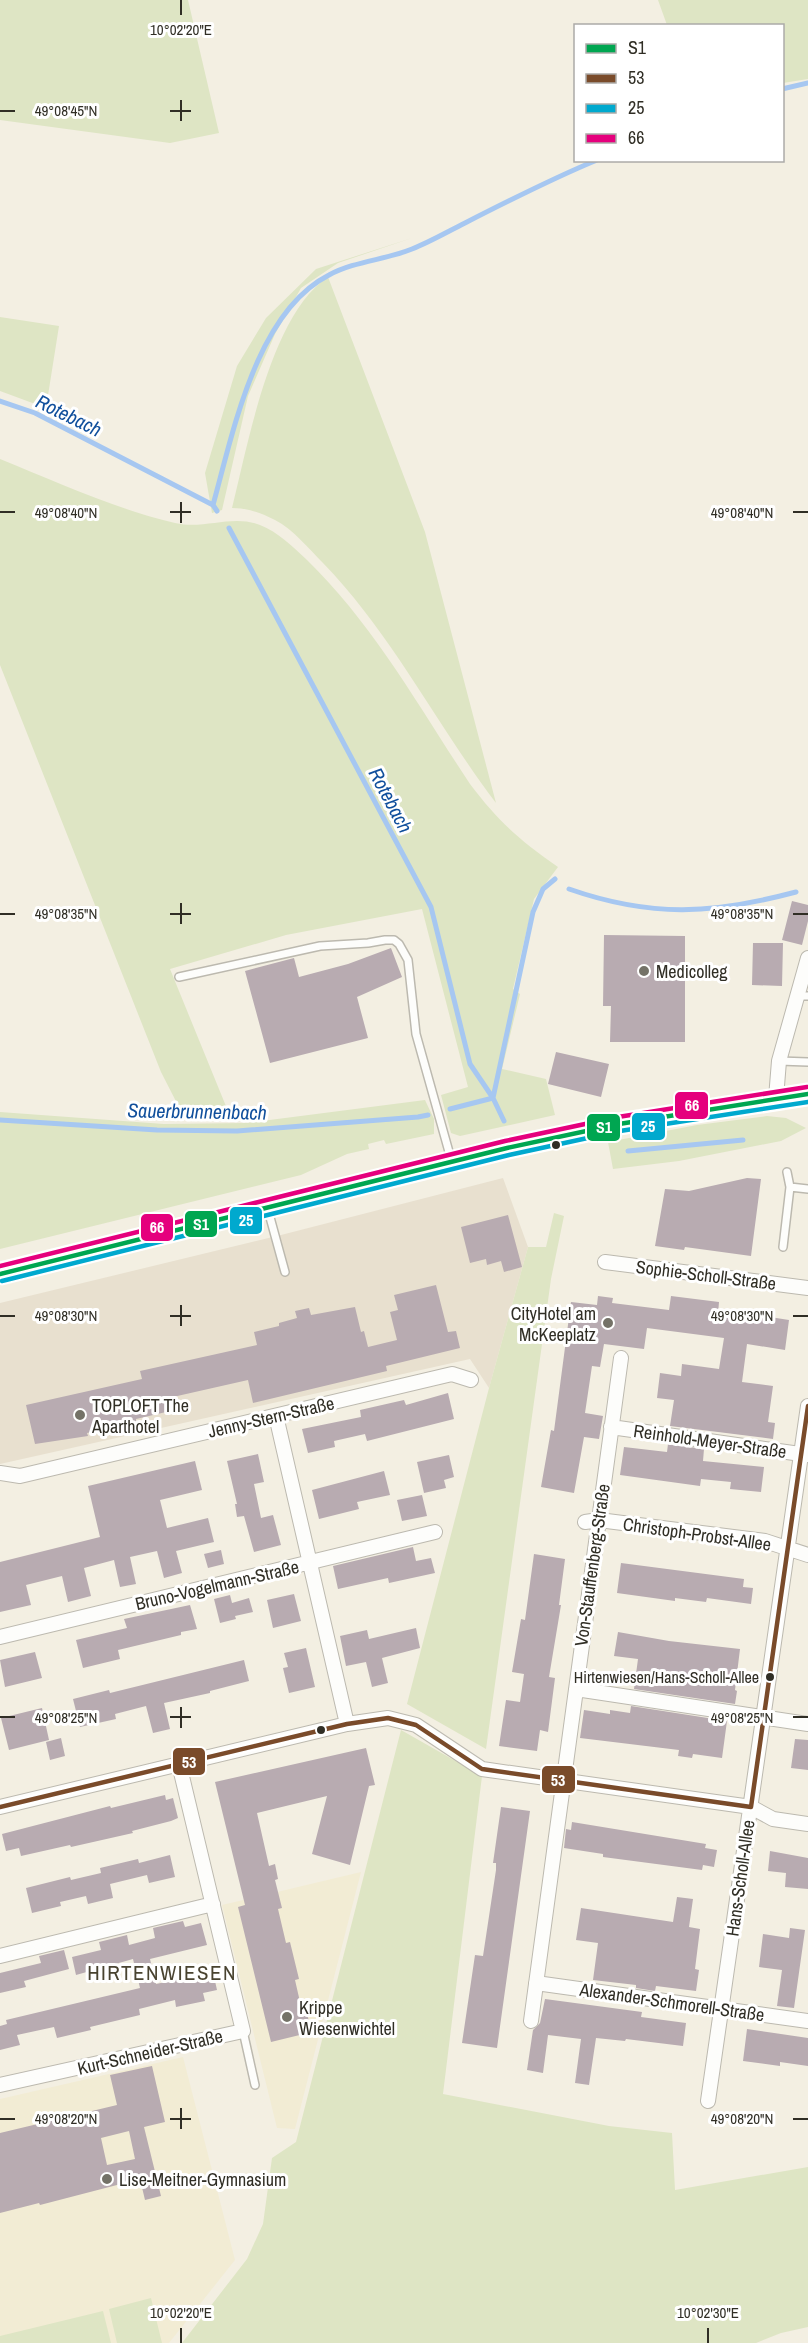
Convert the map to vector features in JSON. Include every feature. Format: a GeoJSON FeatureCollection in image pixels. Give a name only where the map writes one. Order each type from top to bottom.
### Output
{"type":"FeatureCollection","features":[{"type":"Feature","properties":{"kind":"main road"},"geometry":{"type":"LineString","coordinates":[[0,1274],[452,1162],[619,1124],[808,1094]]}},
{"type":"Feature","properties":{"kind":"street"},"geometry":{"type":"LineString","coordinates":[[776,1098],[779,1061],[803,996],[808,958]]}},
{"type":"Feature","properties":{"kind":"street","name":"Sophie-Scholl-Straße"},"geometry":{"type":"LineString","coordinates":[[605,1262],[808,1288]]}},
{"type":"Feature","properties":{"kind":"street","name":"Von-Stauffenberg-Straße"},"geometry":{"type":"LineString","coordinates":[[531,2021],[576,1689],[592,1521],[611,1427],[621,1358]]}},
{"type":"Feature","properties":{"kind":"street","name":"Jenny-Stern-Straße"},"geometry":{"type":"LineString","coordinates":[[0,1473],[20,1476],[453,1374],[471,1380]]}},
{"type":"Feature","properties":{"kind":"street","name":"Hans-Scholl-Allee"},"geometry":{"type":"LineString","coordinates":[[708,2101],[788,1548],[805,1455],[808,1406]]}},
{"type":"Feature","properties":{"kind":"street"},"geometry":{"type":"LineString","coordinates":[[276,1416],[347,1724]]}},
{"type":"Feature","properties":{"kind":"street","name":"Reinhold-Meyer-Straße"},"geometry":{"type":"LineString","coordinates":[[611,1427],[805,1455]]}},
{"type":"Feature","properties":{"kind":"street","name":"Christoph-Probst-Allee"},"geometry":{"type":"LineString","coordinates":[[592,1521],[765,1541],[808,1555]]}},
{"type":"Feature","properties":{"kind":"street","name":"Bruno-Vogelmann-Straße"},"geometry":{"type":"LineString","coordinates":[[0,1637],[435,1532]]}},
{"type":"Feature","properties":{"kind":"street"},"geometry":{"type":"LineString","coordinates":[[576,1689],[808,1724]]}},
{"type":"Feature","properties":{"kind":"street"},"geometry":{"type":"LineString","coordinates":[[0,1807],[347,1724],[388,1718],[416,1725],[482,1769],[751,1807],[773,1819],[808,1824]]}},
{"type":"Feature","properties":{"kind":"street","name":"Kurt-Schneider-Straße"},"geometry":{"type":"LineString","coordinates":[[0,2085],[243,2031],[179,1764]]}},
{"type":"Feature","properties":{"kind":"street"},"geometry":{"type":"LineString","coordinates":[[0,1956],[213,1904]]}},
{"type":"Feature","properties":{"kind":"street","name":"Alexander-Schmorell-Straße"},"geometry":{"type":"LineString","coordinates":[[536,1983],[808,2021]]}},
{"type":"Feature","properties":{"kind":"lane"},"geometry":{"type":"LineString","coordinates":[[179,977],[320,946],[394,940],[399,944],[408,960],[416,1034],[452,1162]]}},
{"type":"Feature","properties":{"kind":"lane"},"geometry":{"type":"LineString","coordinates":[[779,1061],[808,1062]]}},
{"type":"Feature","properties":{"kind":"lane"},"geometry":{"type":"LineString","coordinates":[[783,1247],[790,1187],[787,1172]]}},
{"type":"Feature","properties":{"kind":"lane"},"geometry":{"type":"LineString","coordinates":[[790,1187],[808,1189]]}},
{"type":"Feature","properties":{"kind":"lane"},"geometry":{"type":"LineString","coordinates":[[268,1208],[285,1272]]}},
{"type":"Feature","properties":{"kind":"lane"},"geometry":{"type":"LineString","coordinates":[[243,2031],[255,2085]]}},
{"type":"Feature","properties":{"kind":"shaded area"},"geometry":{"type":"Polygon","coordinates":[[[503,1178],[528,1247],[489,1388],[470,1359],[0,1464],[0,1303],[503,1178]]]}},
{"type":"Feature","properties":{"kind":"shaded area","name":"Krippe Wiesenwichtel"},"geometry":{"type":"Polygon","coordinates":[[[361,1872],[295,2129],[277,2128],[222,1905],[361,1872]]]}},
{"type":"Feature","properties":{"kind":"shaded area","name":"Lise-Meitner-Gymnasium"},"geometry":{"type":"Polygon","coordinates":[[[183,2057],[235,2260],[169,2343],[0,2343],[0,2099],[183,2057]]]}},
{"type":"Feature","properties":{"kind":"green space"},"geometry":{"type":"Polygon","coordinates":[[[0,0],[188,0],[219,133],[170,143],[0,120],[0,0]]]}},
{"type":"Feature","properties":{"kind":"green space"},"geometry":{"type":"Polygon","coordinates":[[[658,0],[808,0],[808,79],[784,83],[784,24],[667,24],[658,0]]]}},
{"type":"Feature","properties":{"kind":"green space"},"geometry":{"type":"Polygon","coordinates":[[[412,238],[338,263],[301,288],[275,334],[248,396],[222,510],[212,513],[205,473],[237,366],[266,318],[316,269],[412,238]]]}},
{"type":"Feature","properties":{"kind":"green space"},"geometry":{"type":"Polygon","coordinates":[[[328,277],[425,532],[496,803],[392,649],[348,590],[282,524],[254,511],[232,508],[254,417],[277,349],[291,320],[308,295],[328,277]]]}},
{"type":"Feature","properties":{"kind":"green space"},"geometry":{"type":"Polygon","coordinates":[[[0,317],[59,326],[46,408],[0,391],[0,317]]]}},
{"type":"Feature","properties":{"kind":"green space"},"geometry":{"type":"Polygon","coordinates":[[[0,459],[108,503],[175,523],[197,525],[239,521],[267,528],[307,560],[353,611],[394,667],[480,797],[510,829],[558,867],[534,899],[513,989],[520,994],[502,1069],[546,1079],[555,1115],[460,1136],[451,1133],[441,1095],[468,1087],[422,909],[286,935],[170,969],[230,1116],[184,1117],[161,1072],[0,665],[0,459]]]}},
{"type":"Feature","properties":{"kind":"green space"},"geometry":{"type":"Polygon","coordinates":[[[425,1100],[434,1119],[434,1134],[386,1144],[384,1140],[368,1144],[369,1149],[347,1154],[301,1175],[0,1249],[0,1112],[164,1124],[246,1123],[425,1100]]]}},
{"type":"Feature","properties":{"kind":"green space"},"geometry":{"type":"Polygon","coordinates":[[[767,1116],[786,1118],[806,1128],[781,1141],[679,1161],[613,1169],[608,1142],[697,1125],[767,1116]]]}},
{"type":"Feature","properties":{"kind":"green space"},"geometry":{"type":"Polygon","coordinates":[[[554,1213],[564,1216],[551,1279],[486,1749],[407,1704],[528,1247],[546,1247],[554,1213]]]}},
{"type":"Feature","properties":{"kind":"green space"},"geometry":{"type":"Polygon","coordinates":[[[401,1730],[482,1776],[443,2094],[609,2126],[672,2133],[675,2190],[808,2167],[808,2327],[781,2333],[756,2343],[182,2343],[247,2259],[263,2224],[272,2158],[296,2142],[401,1730]]]}},
{"type":"Feature","properties":{"kind":"green space"},"geometry":{"type":"Polygon","coordinates":[[[151,2298],[162,2343],[117,2343],[109,2309],[151,2298]]]}},
{"type":"Feature","properties":{"kind":"green space"},"geometry":{"type":"Polygon","coordinates":[[[103,2311],[111,2343],[0,2343],[0,2336],[103,2311]]]}},
{"type":"Feature","properties":{"kind":"building"},"geometry":{"type":"Polygon","coordinates":[[[792,901],[808,905],[808,921],[802,945],[782,940],[792,901]]]}},
{"type":"Feature","properties":{"kind":"building","name":"Medicolleg"},"geometry":{"type":"Polygon","coordinates":[[[604,935],[685,936],[685,1042],[610,1042],[611,1006],[603,1006],[604,935]]]}},
{"type":"Feature","properties":{"kind":"building"},"geometry":{"type":"Polygon","coordinates":[[[753,943],[783,943],[782,986],[752,985],[753,943]]]}},
{"type":"Feature","properties":{"kind":"building"},"geometry":{"type":"Polygon","coordinates":[[[391,948],[402,977],[357,997],[368,1038],[270,1063],[245,971],[294,958],[299,977],[348,964],[391,948]]]}},
{"type":"Feature","properties":{"kind":"building"},"geometry":{"type":"Polygon","coordinates":[[[556,1052],[609,1064],[601,1097],[548,1084],[556,1052]]]}},
{"type":"Feature","properties":{"kind":"building"},"geometry":{"type":"Polygon","coordinates":[[[747,1178],[761,1179],[751,1256],[685,1247],[684,1250],[655,1246],[665,1189],[689,1191],[747,1178]]]}},
{"type":"Feature","properties":{"kind":"building"},"geometry":{"type":"Polygon","coordinates":[[[508,1215],[522,1267],[504,1272],[501,1261],[487,1265],[486,1259],[470,1263],[461,1227],[508,1215]]]}},
{"type":"Feature","properties":{"kind":"building"},"geometry":{"type":"Polygon","coordinates":[[[436,1285],[448,1332],[456,1331],[460,1348],[386,1366],[387,1371],[253,1403],[248,1380],[164,1399],[166,1412],[136,1419],[136,1422],[87,1433],[88,1436],[35,1444],[26,1405],[142,1379],[140,1371],[257,1345],[254,1332],[279,1326],[279,1323],[297,1318],[295,1311],[309,1308],[311,1315],[355,1307],[361,1332],[364,1331],[368,1347],[397,1340],[390,1312],[398,1310],[394,1295],[436,1285]]]}},
{"type":"Feature","properties":{"kind":"building"},"geometry":{"type":"Polygon","coordinates":[[[598,1296],[613,1298],[612,1303],[669,1310],[671,1296],[719,1302],[718,1314],[751,1318],[751,1314],[789,1320],[785,1350],[747,1344],[742,1382],[773,1386],[768,1422],[775,1423],[773,1439],[670,1426],[674,1400],[657,1398],[660,1373],[681,1376],[682,1364],[719,1369],[724,1338],[647,1328],[644,1349],[604,1344],[600,1367],[592,1366],[585,1413],[603,1416],[599,1439],[584,1437],[574,1493],[541,1487],[551,1430],[554,1431],[571,1302],[597,1305],[598,1296]]]}},
{"type":"Feature","properties":{"kind":"building"},"geometry":{"type":"Polygon","coordinates":[[[448,1393],[454,1419],[367,1441],[365,1434],[334,1441],[335,1447],[308,1453],[302,1429],[361,1417],[360,1410],[404,1400],[406,1405],[448,1393]]]}},
{"type":"Feature","properties":{"kind":"building"},"geometry":{"type":"Polygon","coordinates":[[[668,1444],[704,1449],[703,1461],[764,1467],[761,1492],[730,1489],[731,1482],[701,1479],[700,1486],[620,1475],[624,1447],[667,1452],[668,1444]]]}},
{"type":"Feature","properties":{"kind":"building"},"geometry":{"type":"Polygon","coordinates":[[[258,1454],[264,1482],[254,1484],[261,1518],[273,1515],[281,1545],[254,1552],[244,1516],[237,1517],[235,1504],[237,1504],[227,1461],[258,1454]]]}},
{"type":"Feature","properties":{"kind":"building"},"geometry":{"type":"Polygon","coordinates":[[[449,1455],[454,1477],[444,1480],[446,1488],[424,1493],[417,1462],[449,1455]]]}},
{"type":"Feature","properties":{"kind":"building"},"geometry":{"type":"Polygon","coordinates":[[[195,1461],[202,1490],[160,1500],[167,1528],[208,1518],[214,1542],[176,1551],[182,1573],[164,1578],[157,1551],[130,1557],[136,1584],[120,1587],[114,1560],[84,1568],[91,1596],[68,1602],[62,1576],[26,1585],[31,1605],[0,1612],[0,1562],[100,1537],[88,1486],[195,1461]]]}},
{"type":"Feature","properties":{"kind":"building"},"geometry":{"type":"Polygon","coordinates":[[[384,1471],[390,1495],[357,1502],[359,1509],[319,1519],[312,1490],[384,1471]]]}},
{"type":"Feature","properties":{"kind":"building"},"geometry":{"type":"Polygon","coordinates":[[[422,1495],[427,1516],[402,1521],[397,1500],[422,1495]]]}},
{"type":"Feature","properties":{"kind":"building"},"geometry":{"type":"Polygon","coordinates":[[[413,1547],[416,1561],[431,1558],[435,1573],[389,1583],[388,1578],[338,1589],[333,1566],[413,1547]]]}},
{"type":"Feature","properties":{"kind":"building"},"geometry":{"type":"Polygon","coordinates":[[[221,1550],[224,1564],[208,1568],[204,1554],[221,1550]]]}},
{"type":"Feature","properties":{"kind":"building"},"geometry":{"type":"Polygon","coordinates":[[[534,1554],[565,1559],[559,1605],[561,1605],[549,1677],[555,1678],[548,1732],[540,1730],[537,1751],[499,1746],[506,1700],[520,1702],[524,1674],[512,1672],[521,1619],[525,1620],[534,1554]]]}},
{"type":"Feature","properties":{"kind":"building"},"geometry":{"type":"Polygon","coordinates":[[[621,1563],[744,1579],[743,1587],[753,1588],[751,1604],[707,1598],[706,1602],[675,1598],[675,1601],[617,1593],[621,1563]]]}},
{"type":"Feature","properties":{"kind":"building"},"geometry":{"type":"Polygon","coordinates":[[[294,1594],[301,1621],[273,1628],[267,1600],[294,1594]]]}},
{"type":"Feature","properties":{"kind":"building"},"geometry":{"type":"Polygon","coordinates":[[[230,1595],[232,1603],[249,1598],[253,1612],[235,1616],[236,1619],[220,1623],[214,1599],[230,1595]]]}},
{"type":"Feature","properties":{"kind":"building"},"geometry":{"type":"Polygon","coordinates":[[[190,1605],[197,1629],[118,1650],[120,1659],[83,1668],[76,1640],[127,1628],[124,1619],[190,1605]]]}},
{"type":"Feature","properties":{"kind":"building"},"geometry":{"type":"Polygon","coordinates":[[[416,1628],[420,1648],[382,1658],[388,1683],[372,1687],[366,1662],[346,1666],[340,1636],[367,1630],[369,1639],[416,1628]]]}},
{"type":"Feature","properties":{"kind":"building"},"geometry":{"type":"Polygon","coordinates":[[[618,1632],[669,1641],[740,1649],[735,1704],[634,1689],[638,1659],[614,1656],[618,1632]]]}},
{"type":"Feature","properties":{"kind":"building"},"geometry":{"type":"Polygon","coordinates":[[[306,1648],[315,1687],[289,1693],[283,1668],[288,1667],[284,1653],[306,1648]]]}},
{"type":"Feature","properties":{"kind":"building"},"geometry":{"type":"Polygon","coordinates":[[[35,1652],[42,1678],[5,1687],[0,1660],[35,1652]]]}},
{"type":"Feature","properties":{"kind":"building"},"geometry":{"type":"Polygon","coordinates":[[[244,1660],[249,1681],[210,1691],[210,1693],[164,1703],[170,1729],[153,1733],[146,1706],[115,1714],[116,1719],[80,1727],[73,1699],[109,1690],[110,1693],[244,1660]]]}},
{"type":"Feature","properties":{"kind":"building"},"geometry":{"type":"Polygon","coordinates":[[[631,1706],[727,1721],[722,1758],[693,1754],[692,1758],[678,1756],[679,1750],[580,1738],[584,1710],[610,1714],[610,1710],[630,1713],[631,1706]]]}},
{"type":"Feature","properties":{"kind":"building"},"geometry":{"type":"Polygon","coordinates":[[[42,1708],[49,1740],[9,1750],[1,1718],[42,1708]]]}},
{"type":"Feature","properties":{"kind":"building"},"geometry":{"type":"Polygon","coordinates":[[[61,1738],[65,1756],[50,1760],[46,1742],[61,1738]]]}},
{"type":"Feature","properties":{"kind":"building"},"geometry":{"type":"Polygon","coordinates":[[[795,1739],[808,1740],[808,1770],[791,1768],[795,1739]]]}},
{"type":"Feature","properties":{"kind":"building"},"geometry":{"type":"Polygon","coordinates":[[[366,1748],[375,1785],[369,1786],[350,1865],[312,1854],[327,1796],[257,1813],[269,1866],[275,1864],[278,1879],[275,1880],[282,1908],[278,1909],[286,1943],[290,1942],[299,1979],[295,1980],[303,2015],[307,2014],[312,2032],[271,2042],[238,1907],[245,1905],[215,1782],[366,1748]]]}},
{"type":"Feature","properties":{"kind":"building"},"geometry":{"type":"Polygon","coordinates":[[[165,1795],[166,1800],[173,1798],[178,1818],[171,1821],[132,1831],[133,1833],[71,1847],[70,1845],[21,1856],[19,1848],[6,1851],[2,1834],[110,1806],[111,1808],[165,1795]]]}},
{"type":"Feature","properties":{"kind":"building"},"geometry":{"type":"Polygon","coordinates":[[[501,1807],[530,1811],[497,2048],[462,2043],[475,1955],[483,1956],[496,1870],[496,1863],[493,1863],[501,1807]]]}},
{"type":"Feature","properties":{"kind":"building"},"geometry":{"type":"Polygon","coordinates":[[[572,1822],[706,1844],[705,1848],[717,1850],[714,1867],[703,1865],[702,1870],[603,1857],[603,1854],[564,1848],[566,1829],[571,1830],[572,1822]]]}},
{"type":"Feature","properties":{"kind":"building"},"geometry":{"type":"Polygon","coordinates":[[[770,1851],[808,1858],[808,1889],[785,1887],[786,1873],[768,1871],[770,1851]]]}},
{"type":"Feature","properties":{"kind":"building"},"geometry":{"type":"Polygon","coordinates":[[[170,1855],[175,1877],[149,1883],[147,1875],[110,1884],[113,1898],[88,1904],[86,1896],[60,1902],[61,1906],[32,1913],[26,1888],[70,1877],[71,1880],[101,1873],[100,1868],[138,1859],[139,1863],[170,1855]]]}},
{"type":"Feature","properties":{"kind":"building"},"geometry":{"type":"Polygon","coordinates":[[[677,1897],[693,1899],[689,1927],[700,1929],[695,1969],[699,1970],[696,1991],[656,1986],[655,1991],[636,1988],[636,1985],[593,1980],[598,1943],[576,1940],[581,1908],[673,1922],[677,1897]]]}},
{"type":"Feature","properties":{"kind":"building"},"geometry":{"type":"Polygon","coordinates":[[[183,1921],[185,1927],[201,1923],[207,1945],[150,1959],[156,1984],[213,1972],[217,1990],[203,1993],[205,2001],[176,2007],[175,2000],[139,2009],[140,2015],[57,2038],[54,2027],[17,2035],[20,2045],[0,2050],[0,2026],[7,2024],[6,2020],[140,1988],[133,1959],[76,1975],[72,1957],[101,1950],[99,1942],[127,1935],[129,1945],[155,1938],[153,1928],[183,1921]]]}},
{"type":"Feature","properties":{"kind":"building"},"geometry":{"type":"Polygon","coordinates":[[[790,1928],[805,1930],[794,2008],[777,2006],[782,1970],[759,1967],[763,1934],[789,1938],[790,1928]]]}},
{"type":"Feature","properties":{"kind":"building"},"geometry":{"type":"Polygon","coordinates":[[[64,1950],[69,1969],[24,1981],[26,1987],[0,1993],[0,1973],[41,1963],[39,1956],[64,1950]]]}},
{"type":"Feature","properties":{"kind":"building"},"geometry":{"type":"Polygon","coordinates":[[[545,1999],[642,2012],[641,2017],[686,2023],[683,2046],[596,2038],[589,2085],[575,2083],[581,2039],[548,2035],[543,2073],[527,2070],[533,2030],[540,2023],[545,1999]]]}},
{"type":"Feature","properties":{"kind":"building"},"geometry":{"type":"Polygon","coordinates":[[[747,2029],[808,2038],[808,2066],[780,2062],[780,2066],[743,2061],[747,2029]]]}},
{"type":"Feature","properties":{"kind":"building"},"geometry":{"type":"Polygon","coordinates":[[[152,2066],[165,2122],[144,2127],[161,2196],[145,2200],[140,2179],[0,2213],[0,2133],[117,2105],[110,2075],[152,2066]],[[129,2131],[101,2138],[107,2165],[135,2159],[129,2131]]]}},
{"type":"Feature","properties":{"kind":"waterway"},"geometry":{"type":"LineString","coordinates":[[784,89],[808,83]]}},
{"type":"Feature","properties":{"kind":"waterway"},"geometry":{"type":"LineString","coordinates":[[213,505],[239,410],[251,377],[265,345],[283,316],[304,293],[339,270],[402,253],[419,246],[530,190],[592,162]]}},
{"type":"Feature","properties":{"kind":"waterway","name":"Rotebach"},"geometry":{"type":"LineString","coordinates":[[0,401],[35,413],[213,505],[217,511]]}},
{"type":"Feature","properties":{"kind":"waterway","name":"Rotebach"},"geometry":{"type":"LineString","coordinates":[[229,528],[431,907],[470,1064],[493,1098],[504,1121]]}},
{"type":"Feature","properties":{"kind":"waterway"},"geometry":{"type":"LineString","coordinates":[[493,1098],[533,912],[543,889],[555,879]]}},
{"type":"Feature","properties":{"kind":"waterway"},"geometry":{"type":"LineString","coordinates":[[569,889],[628,905],[682,910],[737,905],[796,892]]}},
{"type":"Feature","properties":{"kind":"waterway","name":"Sauerbrunnenbach"},"geometry":{"type":"LineString","coordinates":[[450,1109],[493,1098]]}},
{"type":"Feature","properties":{"kind":"waterway","name":"Sauerbrunnenbach"},"geometry":{"type":"LineString","coordinates":[[0,1120],[157,1130],[237,1131],[428,1115]]}},
{"type":"Feature","properties":{"kind":"waterway","name":"Sauerbrunnenbach"},"geometry":{"type":"LineString","coordinates":[[628,1151],[743,1140]]}},
{"type":"Feature","properties":{"kind":"transit line","name":"66"},"geometry":{"type":"LineString","coordinates":[[0,1266],[505,1141],[618,1117],[807,1087]]}},
{"type":"Feature","properties":{"kind":"transit line","name":"S1"},"geometry":{"type":"LineString","coordinates":[[0,1274],[507,1148],[619,1124],[808,1094]]}},
{"type":"Feature","properties":{"kind":"transit line","name":"25"},"geometry":{"type":"LineString","coordinates":[[2,1281],[509,1155],[620,1131],[808,1102]]}},
{"type":"Feature","properties":{"kind":"transit line","name":"53"},"geometry":{"type":"LineString","coordinates":[[751,1807],[808,1406]]}},
{"type":"Feature","properties":{"kind":"transit line","name":"53"},"geometry":{"type":"LineString","coordinates":[[0,1807],[347,1724],[388,1718],[416,1725],[482,1769],[751,1807]]}},
{"type":"Feature","properties":{"kind":"place","name":"Medicolleg"},"geometry":{"type":"Point","coordinates":[644,971]}},
{"type":"Feature","properties":{"kind":"place","name":"CityHotel am McKeeplatz"},"geometry":{"type":"Point","coordinates":[608,1323]}},
{"type":"Feature","properties":{"kind":"place","name":"TOPLOFT The Aparthotel"},"geometry":{"type":"Point","coordinates":[80,1415]}},
{"type":"Feature","properties":{"kind":"place","name":"Hirtenwiesen/Hans-Scholl-Allee"},"geometry":{"type":"Point","coordinates":[770,1677]}},
{"type":"Feature","properties":{"kind":"place","name":"Krippe Wiesenwichtel"},"geometry":{"type":"Point","coordinates":[287,2017]}},
{"type":"Feature","properties":{"kind":"place","name":"Lise-Meitner-Gymnasium"},"geometry":{"type":"Point","coordinates":[107,2179]}},
{"type":"Feature","properties":{"kind":"district","name":"HIRTENWIESEN"},"geometry":{"type":"Point","coordinates":[162,1972]}}]}
